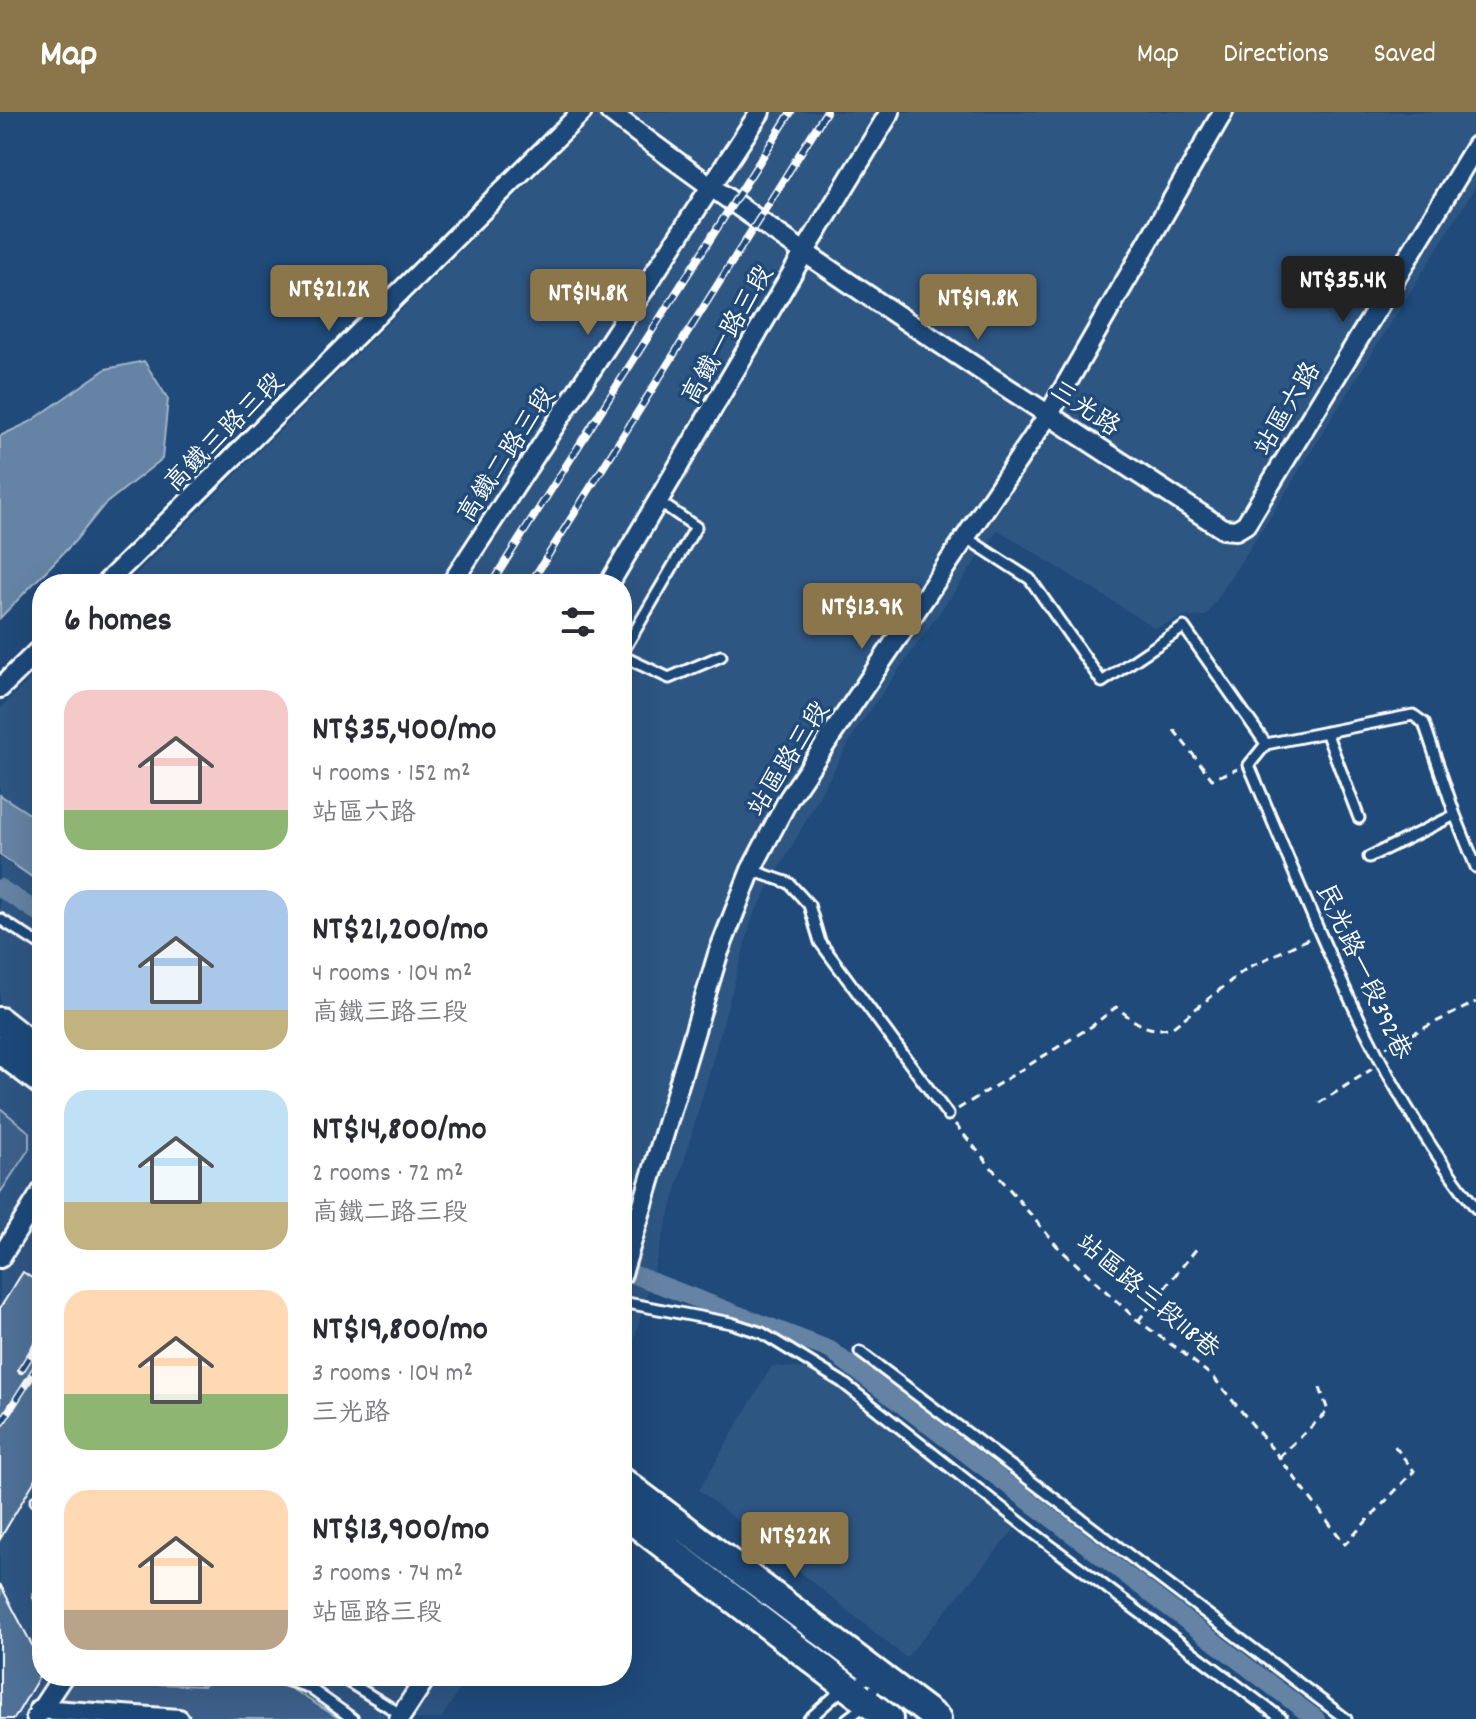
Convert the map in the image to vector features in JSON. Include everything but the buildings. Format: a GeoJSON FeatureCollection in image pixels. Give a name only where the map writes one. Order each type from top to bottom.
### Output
{"type":"FeatureCollection","features":[{"type":"Feature","properties":{"kind":"street","name":"高鐵三路三段"},"geometry":{"type":"LineString","coordinates":[[115,574],[582,112]]}},
{"type":"Feature","properties":{"kind":"street","name":"三光路"},"geometry":{"type":"LineString","coordinates":[[610,112],[710,188],[804,253],[1223,529],[1236,530]]}},
{"type":"Feature","properties":{"kind":"street","name":"高鐵二路三段"},"geometry":{"type":"LineString","coordinates":[[458,574],[760,112]]}},
{"type":"Feature","properties":{"kind":"street","name":"高鐵一路三段"},"geometry":{"type":"LineString","coordinates":[[615,574],[890,112]]}},
{"type":"Feature","properties":{"kind":"street","name":"站區路三段"},"geometry":{"type":"LineString","coordinates":[[632,1241],[718,954],[751,870],[789,798],[1049,414],[1223,112]]}},
{"type":"Feature","properties":{"kind":"street","name":"站區六路"},"geometry":{"type":"LineString","coordinates":[[1236,530],[1246,524],[1476,146]]}},
{"type":"Feature","properties":{"kind":"street"},"geometry":{"type":"LineString","coordinates":[[0,688],[32,657]]}},
{"type":"Feature","properties":{"kind":"street"},"geometry":{"type":"LineString","coordinates":[[0,1021],[32,1046]]}},
{"type":"Feature","properties":{"kind":"street"},"geometry":{"type":"LineString","coordinates":[[0,1050],[32,1074]]}},
{"type":"Feature","properties":{"kind":"street"},"geometry":{"type":"LineString","coordinates":[[0,1258],[32,1207]]}},
{"type":"Feature","properties":{"kind":"street"},"geometry":{"type":"LineString","coordinates":[[632,1488],[937,1719]]}},
{"type":"Feature","properties":{"kind":"street"},"geometry":{"type":"LineString","coordinates":[[632,1521],[845,1687],[858,1711],[889,1719]]}},
{"type":"Feature","properties":{"kind":"street"},"geometry":{"type":"LineString","coordinates":[[37,1714],[56,1686]]}},
{"type":"Feature","properties":{"kind":"street"},"geometry":{"type":"LineString","coordinates":[[401,1717],[421,1686]]}},
{"type":"Feature","properties":{"kind":"street"},"geometry":{"type":"LineString","coordinates":[[37,1714],[171,1718]]}},
{"type":"Feature","properties":{"kind":"lane"},"geometry":{"type":"LineString","coordinates":[[632,637],[696,527],[658,501]]}},
{"type":"Feature","properties":{"kind":"lane"},"geometry":{"type":"LineString","coordinates":[[965,537],[1030,579],[1102,682],[1184,627],[1266,744]]}},
{"type":"Feature","properties":{"kind":"lane"},"geometry":{"type":"LineString","coordinates":[[632,659],[669,678],[721,656]]}},
{"type":"Feature","properties":{"kind":"lane"},"geometry":{"type":"LineString","coordinates":[[1249,765],[1266,744],[1413,715],[1424,723],[1476,867]]}},
{"type":"Feature","properties":{"kind":"lane"},"geometry":{"type":"LineString","coordinates":[[1326,732],[1359,818]]}},
{"type":"Feature","properties":{"kind":"lane","name":"民光路一段392巷"},"geometry":{"type":"LineString","coordinates":[[1249,765],[1321,934],[1382,1062],[1426,1139],[1476,1208]]}},
{"type":"Feature","properties":{"kind":"lane"},"geometry":{"type":"LineString","coordinates":[[1369,857],[1455,815]]}},
{"type":"Feature","properties":{"kind":"lane"},"geometry":{"type":"LineString","coordinates":[[751,870],[789,883],[809,905],[820,942],[948,1115]]}},
{"type":"Feature","properties":{"kind":"lane"},"geometry":{"type":"LineString","coordinates":[[0,919],[32,940]]}},
{"type":"Feature","properties":{"kind":"lane"},"geometry":{"type":"LineString","coordinates":[[632,1304],[731,1323],[762,1333],[842,1382],[1031,1531],[1282,1719]]}},
{"type":"Feature","properties":{"kind":"lane"},"geometry":{"type":"LineString","coordinates":[[860,1352],[1346,1719]]}},
{"type":"Feature","properties":{"kind":"lane"},"geometry":{"type":"LineString","coordinates":[[809,1719],[845,1687],[880,1674]]}},
{"type":"Feature","properties":{"kind":"lane"},"geometry":{"type":"LineString","coordinates":[[858,1711],[880,1674]]}},
{"type":"Feature","properties":{"kind":"lane"},"geometry":{"type":"LineString","coordinates":[[305,1686],[353,1719]]}},
{"type":"Feature","properties":{"kind":"lane"},"geometry":{"type":"LineString","coordinates":[[354,1686],[401,1717]]}},
{"type":"Feature","properties":{"kind":"path"},"geometry":{"type":"LineString","coordinates":[[1174,730],[1212,779],[1249,765]]}},
{"type":"Feature","properties":{"kind":"path"},"geometry":{"type":"LineString","coordinates":[[948,1115],[1092,1026],[1116,1007],[1144,1028],[1158,1031],[1173,1027],[1247,968],[1321,934]]}},
{"type":"Feature","properties":{"kind":"path"},"geometry":{"type":"LineString","coordinates":[[1377,1051],[1476,1002]]}},
{"type":"Feature","properties":{"kind":"path"},"geometry":{"type":"LineString","coordinates":[[1319,1103],[1382,1062]]}},
{"type":"Feature","properties":{"kind":"path","name":"站區路三段118巷"},"geometry":{"type":"LineString","coordinates":[[948,1115],[1057,1246],[1138,1321],[1214,1378],[1345,1544],[1414,1471],[1393,1444]]}},
{"type":"Feature","properties":{"kind":"path"},"geometry":{"type":"LineString","coordinates":[[1138,1321],[1198,1247]]}},
{"type":"Feature","properties":{"kind":"path"},"geometry":{"type":"LineString","coordinates":[[1279,1457],[1328,1411],[1319,1385]]}},
{"type":"Feature","properties":{"kind":"shaded area"},"geometry":{"type":"Polygon","coordinates":[[[600,112],[1476,112],[1476,186],[1206,616],[1184,617],[1155,628],[998,530],[856,730],[753,916],[632,1347],[632,574],[136,574],[600,112]]]}},
{"type":"Feature","properties":{"kind":"shaded area"},"geometry":{"type":"Polygon","coordinates":[[[144,361],[168,399],[162,459],[104,505],[43,574],[32,574],[32,585],[0,618],[0,436],[30,422],[106,369],[144,361]]]}},
{"type":"Feature","properties":{"kind":"shaded area"},"geometry":{"type":"Polygon","coordinates":[[[32,677],[32,1686],[462,1686],[441,1719],[0,1719],[0,709],[32,677]]]}},
{"type":"Feature","properties":{"kind":"shaded area"},"geometry":{"type":"Polygon","coordinates":[[[0,795],[32,816],[32,877],[0,855],[0,795]]]}},
{"type":"Feature","properties":{"kind":"shaded area"},"geometry":{"type":"Polygon","coordinates":[[[0,1108],[29,1132],[29,1149],[0,1193],[0,1108]]]}},
{"type":"Feature","properties":{"kind":"shaded area"},"geometry":{"type":"Polygon","coordinates":[[[772,1366],[812,1369],[1016,1527],[906,1658],[699,1490],[772,1366]]]}},
{"type":"Feature","properties":{"kind":"shaded area"},"geometry":{"type":"Polygon","coordinates":[[[63,1686],[287,1686],[340,1719],[31,1719],[63,1686]]]}},
{"type":"Feature","properties":{"kind":"waterway"},"geometry":{"type":"LineString","coordinates":[[0,888],[32,909]]}},
{"type":"Feature","properties":{"kind":"waterway"},"geometry":{"type":"LineString","coordinates":[[632,1274],[830,1350],[1316,1719]]}},
{"type":"Feature","properties":{"kind":"railway"},"geometry":{"type":"LineString","coordinates":[[497,574],[791,112]]}},
{"type":"Feature","properties":{"kind":"railway"},"geometry":{"type":"LineString","coordinates":[[536,574],[826,112]]}},
{"type":"Feature","properties":{"kind":"railway"},"geometry":{"type":"LineString","coordinates":[[21,1370],[32,1353]]}},
{"type":"Feature","properties":{"kind":"railway"},"geometry":{"type":"LineString","coordinates":[[0,1425],[32,1375]]}}]}
